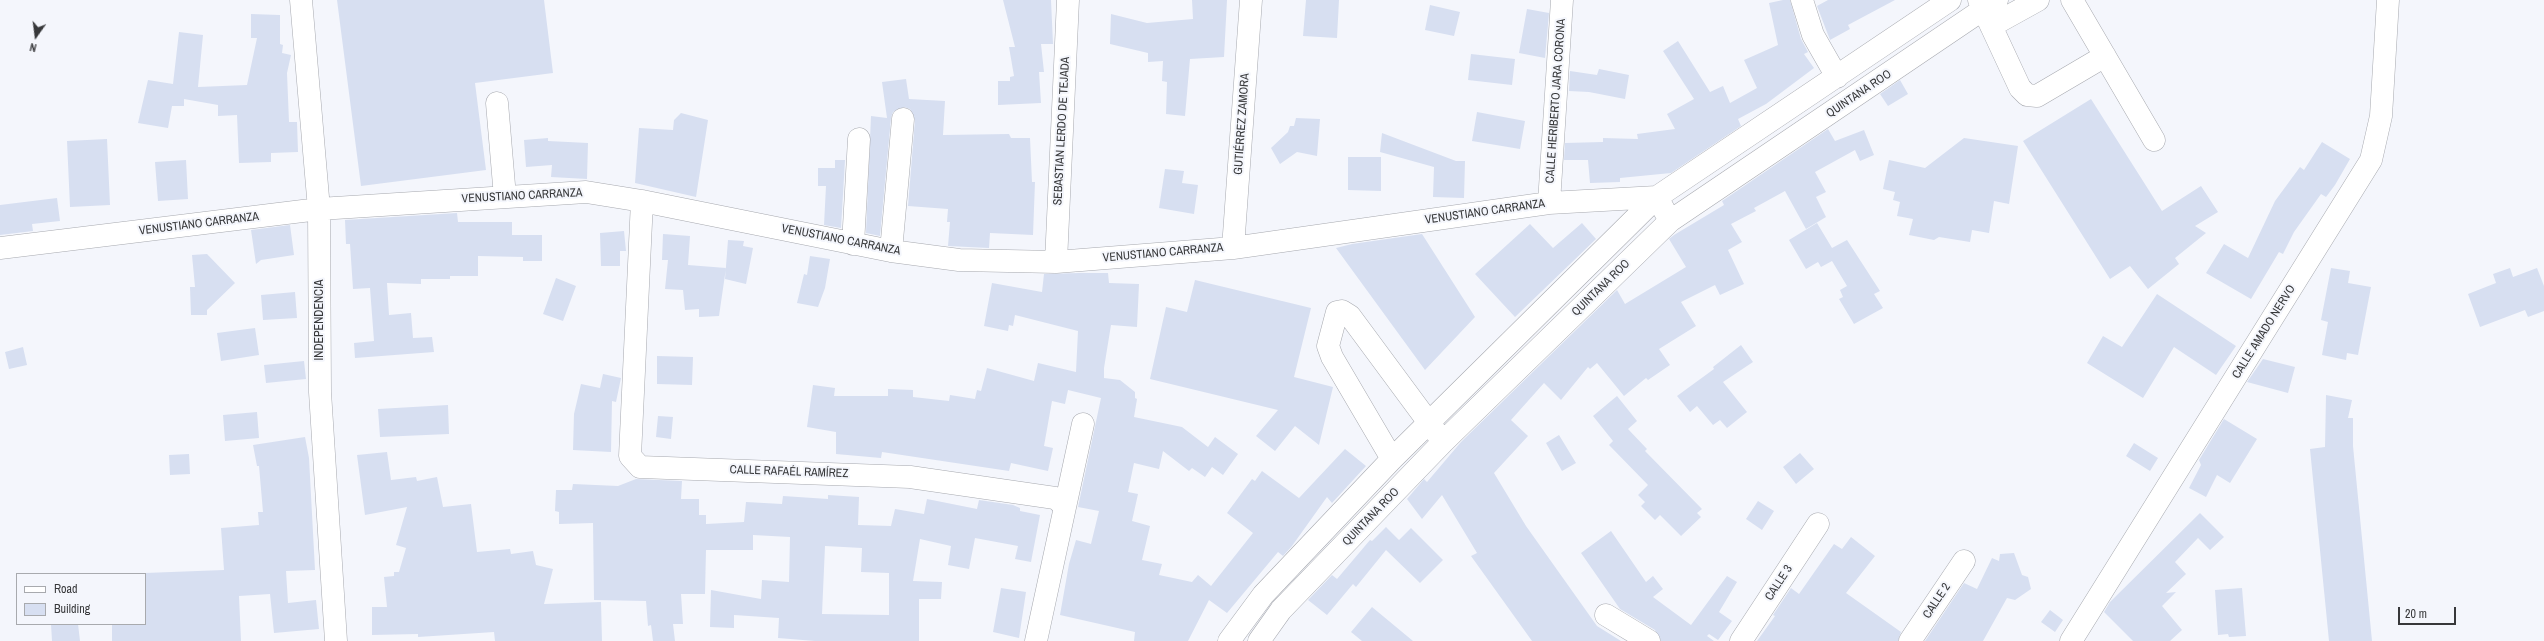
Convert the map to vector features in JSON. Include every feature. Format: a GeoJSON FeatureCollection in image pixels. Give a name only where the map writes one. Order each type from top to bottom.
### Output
{"type":"FeatureCollection","features":[{"type":"Feature","properties":{"kind":"street","name":"INDEPENDENCIA"},"geometry":{"type":"LineString","coordinates":[[301,0],[320,209],[320,392],[336,641]]}},
{"type":"Feature","properties":{"kind":"street","name":"SEBASTIAN LERDO DE TEJADA"},"geometry":{"type":"LineString","coordinates":[[1056,262],[1068,0]]}},
{"type":"Feature","properties":{"kind":"street","name":"GUTIÉRREZ ZAMORA"},"geometry":{"type":"LineString","coordinates":[[1233,248],[1251,0]]}},
{"type":"Feature","properties":{"kind":"street","name":"CALLE HERIBERTO JARA CORONA"},"geometry":{"type":"LineString","coordinates":[[1549,203],[1562,0]]}},
{"type":"Feature","properties":{"kind":"street"},"geometry":{"type":"LineString","coordinates":[[1802,0],[1813,35],[1837,77]]}},
{"type":"Feature","properties":{"kind":"street","name":"QUINTANA ROO"},"geometry":{"type":"LineString","coordinates":[[1229,641],[1263,595],[1392,459],[1657,197],[1950,0]]}},
{"type":"Feature","properties":{"kind":"street","name":"QUINTANA ROO"},"geometry":{"type":"LineString","coordinates":[[1259,641],[1281,610],[1443,442],[1670,221],[1987,9],[2038,0]]}},
{"type":"Feature","properties":{"kind":"street"},"geometry":{"type":"LineString","coordinates":[[2072,0],[2154,140]]}},
{"type":"Feature","properties":{"kind":"street","name":"CALLE AMADO NERVO"},"geometry":{"type":"LineString","coordinates":[[2071,641],[2371,160],[2381,116],[2388,0]]}},
{"type":"Feature","properties":{"kind":"street"},"geometry":{"type":"LineString","coordinates":[[1987,9],[2020,88],[2027,95],[2037,96],[2105,56]]}},
{"type":"Feature","properties":{"kind":"street"},"geometry":{"type":"LineString","coordinates":[[497,103],[506,197]]}},
{"type":"Feature","properties":{"kind":"street"},"geometry":{"type":"LineString","coordinates":[[891,251],[903,119]]}},
{"type":"Feature","properties":{"kind":"street"},"geometry":{"type":"LineString","coordinates":[[853,244],[860,139]]}},
{"type":"Feature","properties":{"kind":"street","name":"VENUSTIANO CARRANZA"},"geometry":{"type":"LineString","coordinates":[[0,248],[320,209],[586,192],[642,200],[891,251],[960,260],[1056,262],[1233,248],[1549,203],[1657,197]]}},
{"type":"Feature","properties":{"kind":"street"},"geometry":{"type":"LineString","coordinates":[[1657,197],[1670,221]]}},
{"type":"Feature","properties":{"kind":"street","name":"CALLE RAFAÉL RAMÍREZ"},"geometry":{"type":"LineString","coordinates":[[642,200],[630,456],[640,467],[910,477],[1055,498],[1065,506]]}},
{"type":"Feature","properties":{"kind":"street"},"geometry":{"type":"LineString","coordinates":[[1392,459],[1330,352],[1328,346],[1337,312],[1342,311],[1350,316],[1443,442]]}},
{"type":"Feature","properties":{"kind":"street"},"geometry":{"type":"LineString","coordinates":[[1036,641],[1083,424]]}},
{"type":"Feature","properties":{"kind":"street","name":"CALLE 3"},"geometry":{"type":"LineString","coordinates":[[1741,641],[1818,524]]}},
{"type":"Feature","properties":{"kind":"street","name":"CALLE 2"},"geometry":{"type":"LineString","coordinates":[[1910,641],[1964,561]]}},
{"type":"Feature","properties":{"kind":"street"},"geometry":{"type":"LineString","coordinates":[[1606,615],[1649,641]]}},
{"type":"Feature","properties":{"kind":"building"},"geometry":{"type":"Polygon","coordinates":[[[337,0],[544,0],[553,73],[475,83],[486,170],[361,186],[337,0]]]}},
{"type":"Feature","properties":{"kind":"building"},"geometry":{"type":"Polygon","coordinates":[[[1003,0],[1051,0],[1053,44],[1041,44],[1044,72],[1039,72],[1041,103],[998,105],[998,81],[1010,81],[1010,77],[1014,76],[1009,47],[1015,47],[1003,0]]]}},
{"type":"Feature","properties":{"kind":"building"},"geometry":{"type":"Polygon","coordinates":[[[1192,0],[1227,0],[1224,57],[1190,59],[1185,116],[1166,114],[1167,82],[1162,81],[1163,61],[1148,62],[1148,53],[1110,44],[1111,14],[1147,23],[1193,19],[1192,0]]]}},
{"type":"Feature","properties":{"kind":"building"},"geometry":{"type":"Polygon","coordinates":[[[1306,0],[1339,0],[1337,38],[1303,36],[1306,0]]]}},
{"type":"Feature","properties":{"kind":"building"},"geometry":{"type":"Polygon","coordinates":[[[1790,0],[1801,39],[1808,52],[1804,54],[1814,68],[1766,104],[1738,119],[1741,126],[1671,173],[1620,178],[1620,182],[1590,183],[1588,160],[1564,160],[1565,143],[1603,142],[1603,138],[1638,139],[1637,134],[1675,129],[1667,114],[1694,99],[1663,51],[1678,41],[1710,92],[1723,86],[1730,103],[1757,88],[1744,60],[1778,45],[1769,3],[1790,0]]]}},
{"type":"Feature","properties":{"kind":"building"},"geometry":{"type":"Polygon","coordinates":[[[1828,0],[1895,0],[1848,25],[1850,29],[1830,40],[1817,6],[1828,0]]]}},
{"type":"Feature","properties":{"kind":"building"},"geometry":{"type":"Polygon","coordinates":[[[1430,5],[1460,12],[1454,36],[1425,30],[1430,5]]]}},
{"type":"Feature","properties":{"kind":"building"},"geometry":{"type":"Polygon","coordinates":[[[1527,9],[1549,13],[1545,58],[1519,53],[1527,9]]]}},
{"type":"Feature","properties":{"kind":"building"},"geometry":{"type":"Polygon","coordinates":[[[251,14],[280,15],[280,44],[283,45],[282,53],[291,55],[287,73],[289,122],[297,122],[298,152],[271,153],[271,162],[239,163],[237,115],[218,116],[218,105],[184,99],[184,106],[172,106],[168,128],[138,123],[148,80],[173,84],[179,32],[203,35],[198,87],[247,85],[257,38],[251,38],[251,14]]]}},
{"type":"Feature","properties":{"kind":"building"},"geometry":{"type":"Polygon","coordinates":[[[1471,54],[1515,59],[1512,85],[1468,80],[1471,54]]]}},
{"type":"Feature","properties":{"kind":"building"},"geometry":{"type":"Polygon","coordinates":[[[1599,69],[1629,75],[1625,99],[1589,92],[1569,91],[1570,71],[1597,75],[1599,69]]]}},
{"type":"Feature","properties":{"kind":"building"},"geometry":{"type":"Polygon","coordinates":[[[906,79],[909,99],[945,101],[943,135],[1009,134],[1011,138],[1030,138],[1032,182],[1035,182],[1033,235],[990,233],[989,248],[948,246],[950,222],[947,222],[948,209],[908,206],[915,120],[910,109],[904,107],[893,112],[891,118],[880,236],[866,233],[871,116],[887,118],[882,82],[906,79]]]}},
{"type":"Feature","properties":{"kind":"building"},"geometry":{"type":"Polygon","coordinates":[[[1900,80],[1908,94],[1888,106],[1880,94],[1900,80]]]}},
{"type":"Feature","properties":{"kind":"building"},"geometry":{"type":"Polygon","coordinates":[[[2091,99],[2162,211],[2201,186],[2218,212],[2195,226],[2206,233],[2175,258],[2179,264],[2148,289],[2130,266],[2110,279],[2023,141],[2091,99]]]}},
{"type":"Feature","properties":{"kind":"building"},"geometry":{"type":"Polygon","coordinates":[[[1477,112],[1525,121],[1520,149],[1472,141],[1477,112]]]}},
{"type":"Feature","properties":{"kind":"building"},"geometry":{"type":"Polygon","coordinates":[[[681,113],[708,120],[696,197],[635,183],[639,128],[673,130],[674,120],[681,113]]]}},
{"type":"Feature","properties":{"kind":"building"},"geometry":{"type":"Polygon","coordinates":[[[1296,118],[1320,119],[1317,156],[1297,152],[1280,164],[1271,148],[1288,132],[1290,126],[1294,126],[1296,118]]]}},
{"type":"Feature","properties":{"kind":"building"},"geometry":{"type":"Polygon","coordinates":[[[1828,129],[1835,141],[1864,130],[1874,155],[1860,161],[1855,150],[1815,172],[1826,192],[1816,197],[1826,217],[1806,229],[1785,191],[1754,208],[1756,211],[1731,224],[1742,242],[1728,250],[1744,284],[1720,295],[1715,285],[1681,302],[1696,326],[1659,349],[1670,365],[1648,380],[1646,378],[1624,396],[1597,363],[1590,369],[1588,367],[1561,400],[1544,383],[1511,420],[1528,436],[1494,473],[1526,526],[1597,626],[1621,641],[1532,641],[1471,556],[1477,553],[1442,495],[1422,519],[1407,499],[1424,479],[1427,482],[1461,442],[1617,290],[1625,304],[1686,267],[1669,239],[1724,205],[1722,201],[1828,129]]]}},
{"type":"Feature","properties":{"kind":"building"},"geometry":{"type":"Polygon","coordinates":[[[1382,133],[1456,161],[1465,161],[1464,198],[1433,197],[1434,167],[1380,152],[1382,133]]]}},
{"type":"Feature","properties":{"kind":"building"},"geometry":{"type":"Polygon","coordinates":[[[548,138],[548,141],[588,143],[587,179],[551,177],[552,165],[526,167],[524,140],[548,138]]]}},
{"type":"Feature","properties":{"kind":"building"},"geometry":{"type":"Polygon","coordinates":[[[1964,138],[2018,146],[2009,204],[1994,201],[1989,233],[1972,230],[1970,242],[1939,237],[1934,240],[1909,235],[1913,219],[1897,216],[1900,202],[1893,200],[1895,192],[1883,189],[1889,160],[1925,168],[1964,138]]]}},
{"type":"Feature","properties":{"kind":"building"},"geometry":{"type":"Polygon","coordinates":[[[107,139],[110,205],[70,207],[67,141],[107,139]]]}},
{"type":"Feature","properties":{"kind":"building"},"geometry":{"type":"Polygon","coordinates":[[[2322,142],[2350,159],[2335,185],[2326,197],[2321,194],[2294,232],[2283,254],[2279,252],[2251,299],[2206,273],[2224,244],[2248,258],[2275,201],[2300,167],[2304,170],[2322,142]]]}},
{"type":"Feature","properties":{"kind":"building"},"geometry":{"type":"Polygon","coordinates":[[[1348,157],[1381,157],[1381,191],[1348,190],[1348,157]]]}},
{"type":"Feature","properties":{"kind":"building"},"geometry":{"type":"Polygon","coordinates":[[[186,160],[188,199],[158,201],[155,162],[186,160]]]}},
{"type":"Feature","properties":{"kind":"building"},"geometry":{"type":"Polygon","coordinates":[[[835,160],[845,160],[841,228],[824,225],[826,186],[818,186],[818,168],[835,168],[835,160]]]}},
{"type":"Feature","properties":{"kind":"building"},"geometry":{"type":"Polygon","coordinates":[[[1165,169],[1184,171],[1182,183],[1198,185],[1194,214],[1159,208],[1165,169]]]}},
{"type":"Feature","properties":{"kind":"building"},"geometry":{"type":"Polygon","coordinates":[[[57,198],[60,221],[32,224],[33,231],[0,235],[0,205],[57,198]]]}},
{"type":"Feature","properties":{"kind":"building"},"geometry":{"type":"Polygon","coordinates":[[[457,213],[458,222],[512,222],[512,235],[542,235],[542,261],[523,261],[523,257],[478,256],[478,276],[450,276],[450,279],[421,279],[421,284],[387,283],[389,315],[411,313],[413,338],[432,337],[434,352],[355,358],[354,343],[374,341],[370,288],[353,289],[350,244],[346,244],[345,220],[457,213]]]}},
{"type":"Feature","properties":{"kind":"building"},"geometry":{"type":"Polygon","coordinates":[[[1582,223],[1596,239],[1515,317],[1475,274],[1530,224],[1553,248],[1582,223]]]}},
{"type":"Feature","properties":{"kind":"building"},"geometry":{"type":"Polygon","coordinates":[[[1817,223],[1832,248],[1847,240],[1880,291],[1874,294],[1883,308],[1854,324],[1839,299],[1843,297],[1840,290],[1847,286],[1832,261],[1821,267],[1818,262],[1806,269],[1789,240],[1817,223]]]}},
{"type":"Feature","properties":{"kind":"building"},"geometry":{"type":"Polygon","coordinates":[[[290,225],[294,255],[261,260],[256,264],[251,230],[290,225]]]}},
{"type":"Feature","properties":{"kind":"building"},"geometry":{"type":"Polygon","coordinates":[[[624,231],[626,251],[620,251],[620,266],[601,266],[600,233],[624,231]]]}},
{"type":"Feature","properties":{"kind":"building"},"geometry":{"type":"Polygon","coordinates":[[[663,234],[690,236],[688,265],[726,268],[719,316],[699,317],[699,309],[685,310],[683,290],[665,289],[668,260],[662,260],[663,234]]]}},
{"type":"Feature","properties":{"kind":"building"},"geometry":{"type":"Polygon","coordinates":[[[1422,234],[1475,317],[1425,370],[1336,248],[1352,244],[1422,234]]]}},
{"type":"Feature","properties":{"kind":"building"},"geometry":{"type":"Polygon","coordinates":[[[728,240],[744,241],[743,246],[753,248],[746,284],[725,279],[728,240]]]}},
{"type":"Feature","properties":{"kind":"building"},"geometry":{"type":"Polygon","coordinates":[[[207,254],[235,283],[207,310],[207,315],[191,315],[190,287],[195,287],[192,255],[207,254]]]}},
{"type":"Feature","properties":{"kind":"building"},"geometry":{"type":"Polygon","coordinates":[[[810,256],[830,259],[825,288],[818,307],[797,303],[804,274],[807,275],[810,256]]]}},
{"type":"Feature","properties":{"kind":"building"},"geometry":{"type":"Polygon","coordinates":[[[2331,268],[2350,271],[2348,283],[2371,287],[2358,355],[2347,353],[2346,360],[2322,355],[2328,322],[2321,320],[2331,268]]]}},
{"type":"Feature","properties":{"kind":"building"},"geometry":{"type":"Polygon","coordinates":[[[2510,268],[2513,277],[2537,268],[2544,286],[2544,311],[2528,317],[2525,310],[2480,327],[2468,294],[2496,283],[2493,274],[2510,268]]]}},
{"type":"Feature","properties":{"kind":"building"},"geometry":{"type":"Polygon","coordinates":[[[1108,273],[1109,283],[1139,284],[1137,327],[1111,325],[1104,368],[1104,378],[1120,380],[1135,392],[1135,398],[1137,399],[1134,417],[1182,427],[1208,447],[1215,437],[1238,454],[1223,475],[1212,467],[1205,477],[1192,468],[1189,471],[1163,451],[1159,469],[1134,463],[1128,492],[1138,494],[1132,521],[1150,526],[1142,560],[1162,564],[1159,575],[1192,582],[1198,575],[1211,586],[1253,533],[1227,513],[1252,479],[1255,481],[1262,471],[1299,498],[1345,449],[1366,466],[1332,503],[1327,497],[1292,546],[1283,556],[1278,552],[1227,613],[1209,600],[1188,641],[1134,641],[1135,632],[1060,615],[1069,564],[1076,540],[1091,544],[1099,511],[1078,507],[1101,398],[1068,390],[1065,404],[1052,401],[1044,446],[1053,448],[1048,471],[1011,463],[1009,471],[882,452],[881,458],[836,454],[836,432],[807,427],[813,385],[835,388],[834,396],[888,396],[888,389],[913,390],[913,397],[949,401],[950,395],[975,399],[977,390],[981,391],[987,368],[1034,381],[1038,363],[1076,372],[1078,331],[1015,315],[1013,326],[1009,325],[1008,331],[984,326],[992,283],[1042,292],[1044,274],[1108,273]]]}},
{"type":"Feature","properties":{"kind":"building"},"geometry":{"type":"Polygon","coordinates":[[[556,278],[576,286],[563,321],[543,314],[556,278]]]}},
{"type":"Feature","properties":{"kind":"building"},"geometry":{"type":"Polygon","coordinates":[[[1195,280],[1311,308],[1294,377],[1333,387],[1319,445],[1295,426],[1275,451],[1256,436],[1278,410],[1150,379],[1166,307],[1187,312],[1195,280]]]}},
{"type":"Feature","properties":{"kind":"building"},"geometry":{"type":"Polygon","coordinates":[[[295,292],[297,318],[263,320],[261,295],[295,292]]]}},
{"type":"Feature","properties":{"kind":"building"},"geometry":{"type":"Polygon","coordinates":[[[2157,294],[2236,346],[2216,375],[2174,347],[2143,398],[2087,363],[2103,336],[2122,347],[2157,294]]]}},
{"type":"Feature","properties":{"kind":"building"},"geometry":{"type":"Polygon","coordinates":[[[255,328],[259,355],[221,361],[217,333],[255,328]]]}},
{"type":"Feature","properties":{"kind":"building"},"geometry":{"type":"Polygon","coordinates":[[[1741,345],[1753,362],[1723,382],[1747,412],[1727,428],[1720,420],[1713,425],[1697,406],[1690,412],[1677,396],[1714,369],[1713,367],[1741,345]]]}},
{"type":"Feature","properties":{"kind":"building"},"geometry":{"type":"Polygon","coordinates":[[[23,347],[27,365],[9,369],[5,352],[23,347]]]}},
{"type":"Feature","properties":{"kind":"building"},"geometry":{"type":"Polygon","coordinates":[[[657,356],[693,357],[692,385],[657,384],[657,356]]]}},
{"type":"Feature","properties":{"kind":"building"},"geometry":{"type":"Polygon","coordinates":[[[2263,359],[2295,367],[2288,393],[2247,382],[2263,359]]]}},
{"type":"Feature","properties":{"kind":"building"},"geometry":{"type":"Polygon","coordinates":[[[304,361],[306,379],[266,383],[264,365],[304,361]]]}},
{"type":"Feature","properties":{"kind":"building"},"geometry":{"type":"Polygon","coordinates":[[[603,374],[621,378],[616,402],[612,401],[611,452],[573,450],[574,414],[581,384],[600,388],[603,374]]]}},
{"type":"Feature","properties":{"kind":"building"},"geometry":{"type":"Polygon","coordinates":[[[2326,395],[2352,400],[2348,418],[2353,418],[2353,446],[2372,641],[2329,641],[2310,449],[2325,447],[2326,395]]]}},
{"type":"Feature","properties":{"kind":"building"},"geometry":{"type":"Polygon","coordinates":[[[1617,396],[1637,421],[1628,429],[1647,449],[1645,451],[1702,509],[1697,513],[1701,517],[1681,536],[1660,515],[1655,520],[1641,506],[1645,502],[1638,495],[1648,485],[1609,445],[1613,441],[1593,416],[1617,396]]]}},
{"type":"Feature","properties":{"kind":"building"},"geometry":{"type":"Polygon","coordinates":[[[448,405],[449,434],[380,437],[378,409],[448,405]]]}},
{"type":"Feature","properties":{"kind":"building"},"geometry":{"type":"Polygon","coordinates":[[[257,412],[259,438],[225,441],[223,415],[257,412]]]}},
{"type":"Feature","properties":{"kind":"building"},"geometry":{"type":"Polygon","coordinates":[[[658,416],[673,417],[671,439],[656,437],[658,416]]]}},
{"type":"Feature","properties":{"kind":"building"},"geometry":{"type":"Polygon","coordinates":[[[2224,419],[2257,439],[2230,483],[2217,475],[2206,497],[2189,488],[2201,465],[2199,460],[2224,419]]]}},
{"type":"Feature","properties":{"kind":"building"},"geometry":{"type":"Polygon","coordinates":[[[1559,435],[1576,463],[1562,471],[1546,443],[1559,435]]]}},
{"type":"Feature","properties":{"kind":"building"},"geometry":{"type":"Polygon","coordinates":[[[305,437],[309,458],[315,570],[286,571],[288,603],[316,600],[319,629],[274,633],[270,594],[239,596],[241,641],[112,641],[112,625],[146,625],[145,573],[224,570],[221,528],[259,525],[258,512],[263,512],[259,466],[257,466],[253,445],[305,437]]]}},
{"type":"Feature","properties":{"kind":"building"},"geometry":{"type":"Polygon","coordinates":[[[2134,443],[2158,458],[2150,471],[2126,456],[2134,443]]]}},
{"type":"Feature","properties":{"kind":"building"},"geometry":{"type":"Polygon","coordinates":[[[387,452],[391,480],[416,477],[417,481],[437,477],[443,507],[471,504],[477,552],[510,549],[511,554],[533,551],[536,565],[553,569],[544,604],[601,602],[602,641],[495,641],[494,632],[418,637],[418,634],[372,635],[372,607],[387,607],[384,577],[394,576],[394,572],[399,572],[406,548],[396,545],[407,507],[365,515],[357,455],[387,452]]]}},
{"type":"Feature","properties":{"kind":"building"},"geometry":{"type":"Polygon","coordinates":[[[1800,453],[1814,469],[1796,484],[1783,467],[1800,453]]]}},
{"type":"Feature","properties":{"kind":"building"},"geometry":{"type":"Polygon","coordinates":[[[189,454],[190,474],[170,475],[169,455],[189,454]]]}},
{"type":"Feature","properties":{"kind":"building"},"geometry":{"type":"Polygon","coordinates":[[[636,479],[682,481],[681,499],[699,499],[699,515],[706,515],[706,524],[744,522],[746,502],[782,504],[783,496],[828,499],[828,495],[859,497],[858,525],[891,526],[895,509],[924,514],[927,499],[977,509],[979,500],[1013,505],[1020,508],[1020,511],[1040,515],[1031,562],[1015,559],[1018,546],[975,538],[969,569],[948,565],[951,546],[920,539],[913,581],[942,582],[941,599],[919,599],[919,641],[815,641],[778,638],[779,618],[734,615],[734,628],[710,627],[711,590],[761,599],[762,580],[789,582],[790,537],[753,535],[753,550],[706,550],[705,594],[681,594],[683,624],[673,624],[675,641],[653,641],[651,625],[648,626],[646,601],[594,600],[593,523],[559,524],[559,512],[555,511],[556,490],[572,490],[573,484],[618,486],[636,479]],[[825,546],[822,614],[889,615],[889,573],[861,572],[862,548],[825,546]]]}},
{"type":"Feature","properties":{"kind":"building"},"geometry":{"type":"Polygon","coordinates":[[[1758,501],[1774,511],[1762,530],[1746,519],[1758,501]]]}},
{"type":"Feature","properties":{"kind":"building"},"geometry":{"type":"Polygon","coordinates":[[[2200,513],[2224,537],[2210,550],[2198,538],[2175,562],[2186,574],[2166,593],[2176,592],[2162,606],[2182,630],[2170,641],[2133,641],[2104,612],[2110,602],[2200,513]]]}},
{"type":"Feature","properties":{"kind":"building"},"geometry":{"type":"Polygon","coordinates":[[[1386,527],[1399,540],[1411,528],[1443,560],[1420,583],[1386,550],[1356,587],[1353,584],[1327,615],[1308,600],[1332,575],[1337,579],[1370,540],[1372,541],[1386,527]]]}},
{"type":"Feature","properties":{"kind":"building"},"geometry":{"type":"Polygon","coordinates":[[[1611,531],[1646,582],[1653,576],[1663,589],[1653,597],[1691,625],[1727,576],[1737,582],[1719,612],[1732,621],[1718,640],[1709,634],[1707,636],[1714,641],[1661,641],[1655,630],[1620,609],[1581,553],[1611,531]]]}},
{"type":"Feature","properties":{"kind":"building"},"geometry":{"type":"Polygon","coordinates":[[[1851,537],[1875,556],[1846,593],[1901,632],[1898,641],[1757,641],[1775,616],[1773,615],[1791,588],[1799,594],[1834,544],[1842,549],[1851,537]]]}},
{"type":"Feature","properties":{"kind":"building"},"geometry":{"type":"Polygon","coordinates":[[[2014,553],[2022,575],[2028,577],[2031,589],[2015,600],[2007,598],[1983,641],[1925,641],[1964,583],[1977,589],[1992,558],[1999,561],[2000,554],[2014,553]]]}},
{"type":"Feature","properties":{"kind":"building"},"geometry":{"type":"Polygon","coordinates":[[[1001,588],[1026,592],[1019,638],[993,632],[1001,588]]]}},
{"type":"Feature","properties":{"kind":"building"},"geometry":{"type":"Polygon","coordinates":[[[2242,588],[2246,636],[2229,637],[2228,634],[2218,635],[2215,590],[2242,588]]]}},
{"type":"Feature","properties":{"kind":"building"},"geometry":{"type":"Polygon","coordinates":[[[1372,607],[1413,641],[1362,641],[1351,632],[1372,607]]]}},
{"type":"Feature","properties":{"kind":"building"},"geometry":{"type":"Polygon","coordinates":[[[2050,610],[2063,620],[2055,632],[2041,622],[2050,610]]]}},
{"type":"Feature","properties":{"kind":"building"},"geometry":{"type":"Polygon","coordinates":[[[51,625],[78,625],[80,641],[52,641],[51,625]]]}}]}
